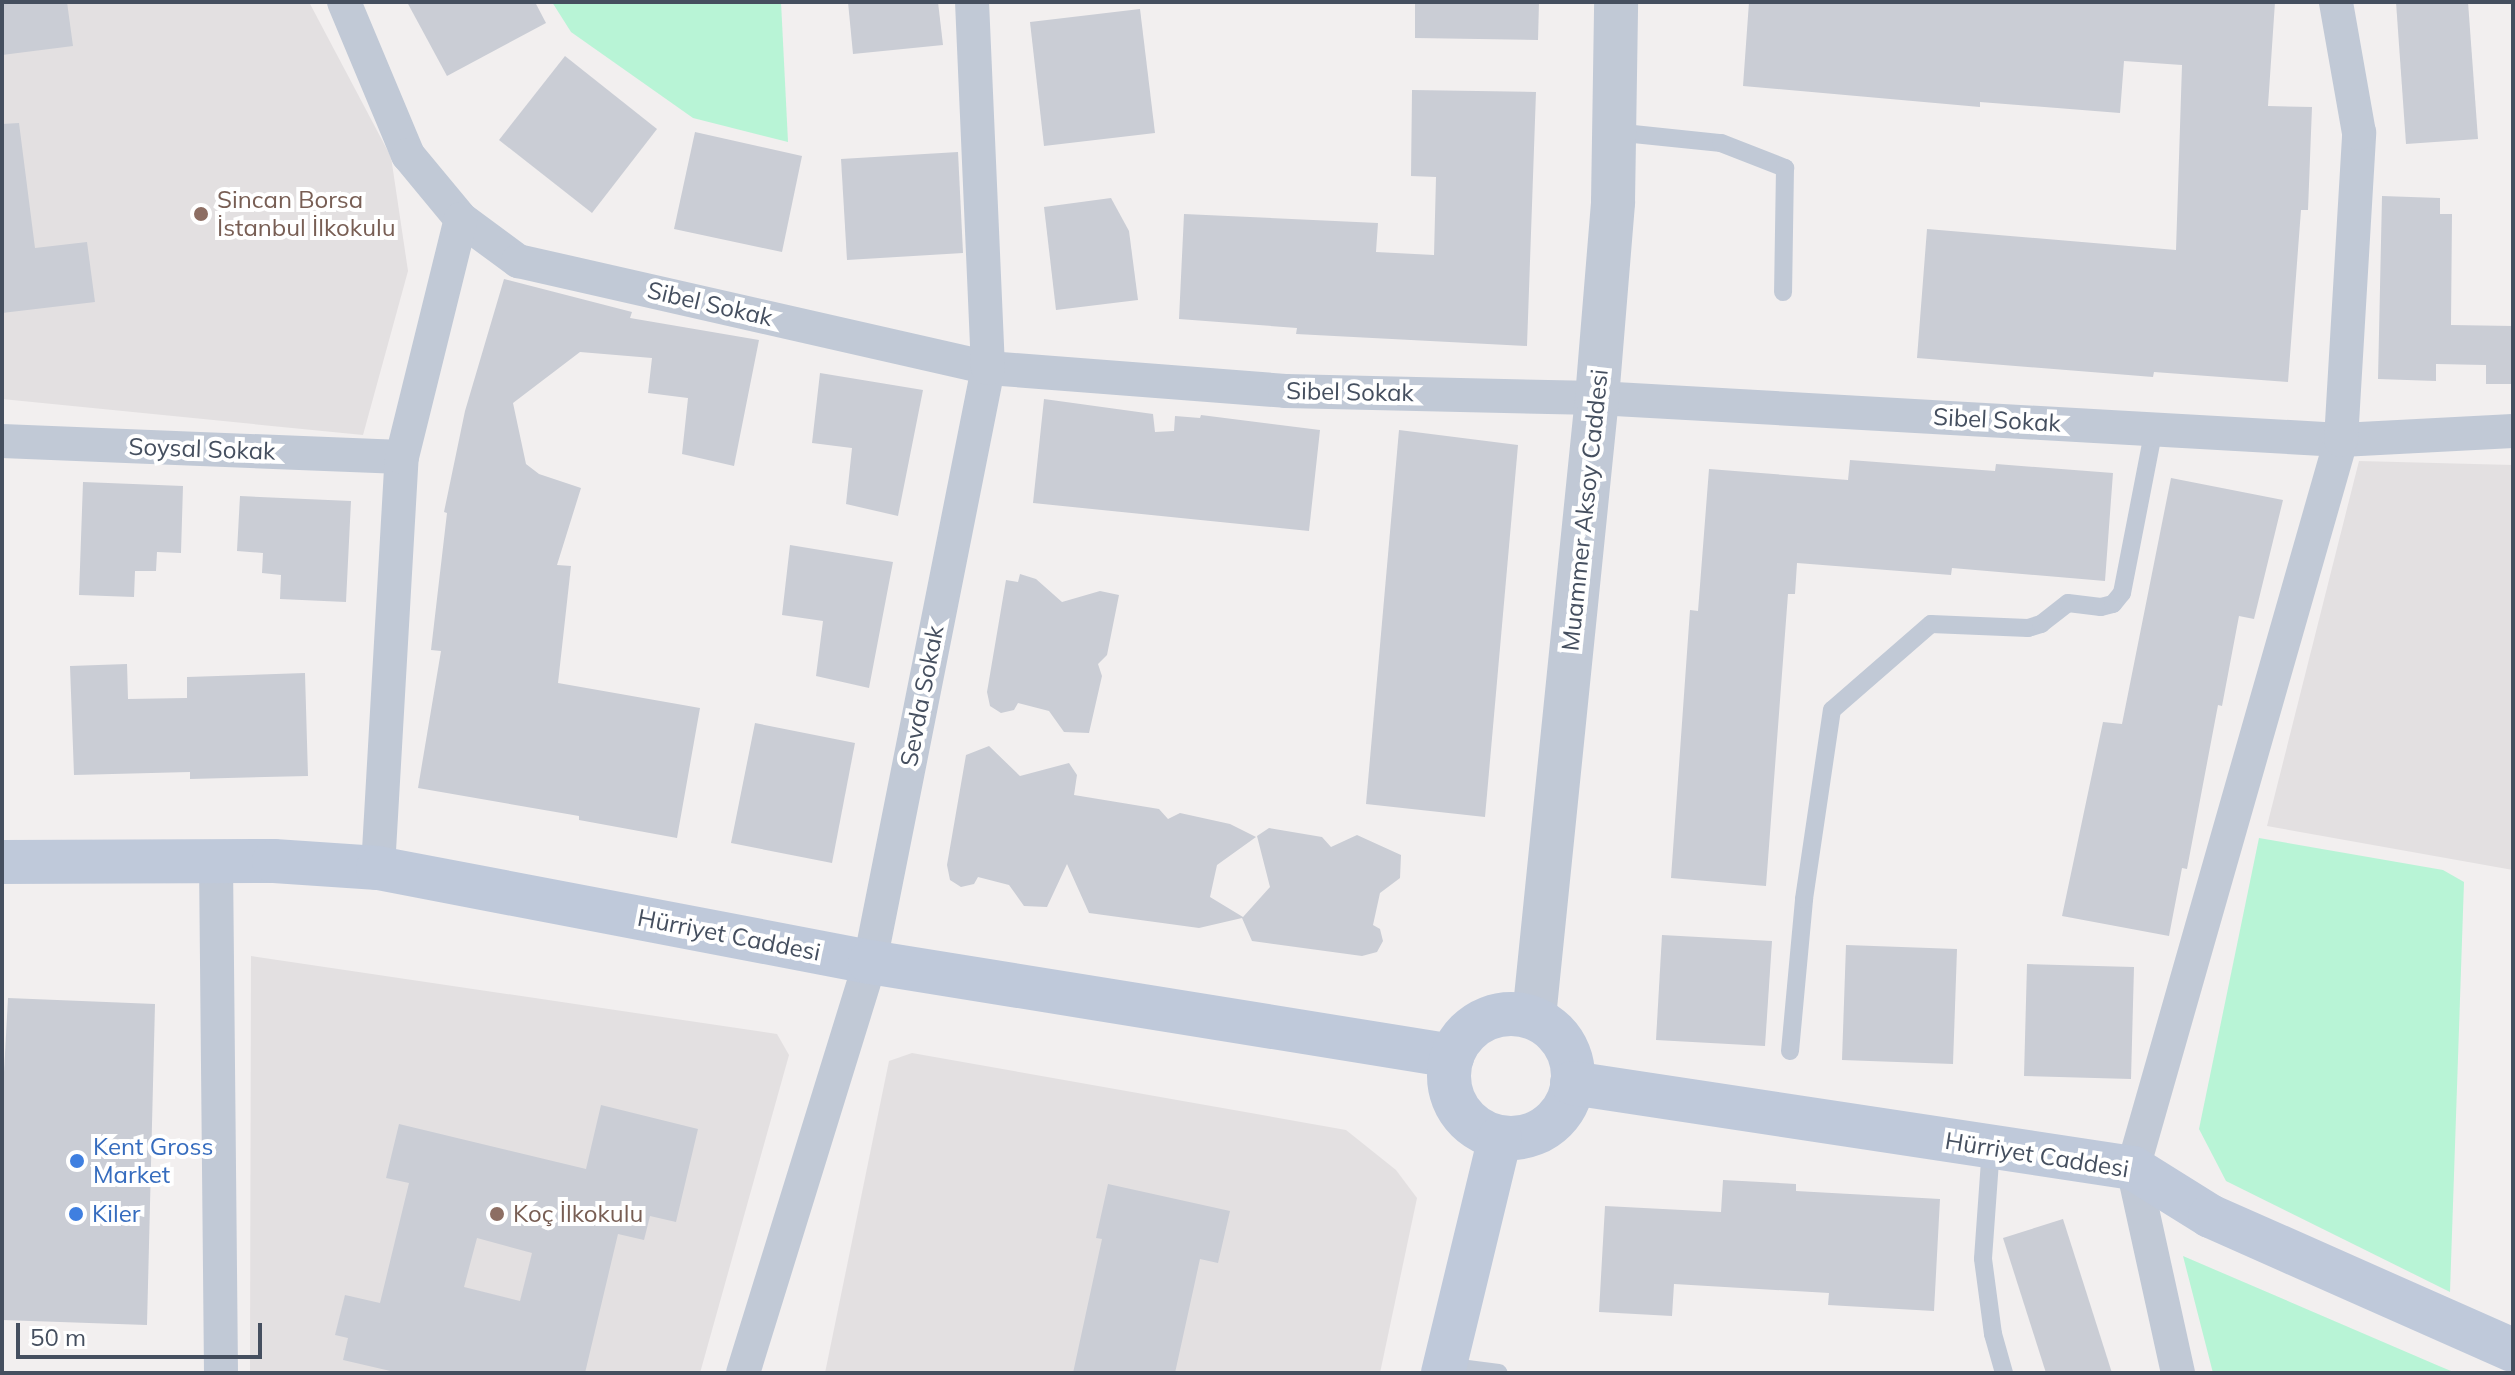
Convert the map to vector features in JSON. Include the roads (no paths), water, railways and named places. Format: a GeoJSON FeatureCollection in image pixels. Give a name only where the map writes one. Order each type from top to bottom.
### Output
{"type":"FeatureCollection","features":[{"type":"Feature","properties":{"kind":"main road","name":"Hürriyet Caddesi"},"geometry":{"type":"LineString","coordinates":[[2,862],[216,861],[378,868],[870,962],[1452,1056]]}},
{"type":"Feature","properties":{"kind":"main road"},"geometry":{"type":"LineString","coordinates":[[1514,1013],[1534,1017],[1563,1039],[1571,1056],[1572,1092],[1565,1110],[1553,1124],[1519,1139],[1500,1138],[1480,1131],[1463,1117],[1453,1099],[1449,1077],[1452,1056],[1461,1038],[1476,1024],[1494,1016],[1514,1013]]}},
{"type":"Feature","properties":{"kind":"main road","name":"Hürriyet Caddesi"},"geometry":{"type":"LineString","coordinates":[[1572,1083],[2133,1168],[2210,1216],[2513,1350]]}},
{"type":"Feature","properties":{"kind":"main road"},"geometry":{"type":"LineString","coordinates":[[1443,1370],[1500,1138]]}},
{"type":"Feature","properties":{"kind":"street","name":"Sibel Sokak"},"geometry":{"type":"LineString","coordinates":[[344,2],[408,155],[461,219],[518,261],[988,368],[1285,391],[1597,398],[2341,440],[2513,431]]}},
{"type":"Feature","properties":{"kind":"street","name":"Sevda Sokak"},"geometry":{"type":"LineString","coordinates":[[743,1373],[870,962],[988,368],[972,2]]}},
{"type":"Feature","properties":{"kind":"street","name":"Muammer Aksoy Caddesi"},"geometry":{"type":"LineString","coordinates":[[1534,1017],[1597,398],[1613,202],[1616,2]]}},
{"type":"Feature","properties":{"kind":"street"},"geometry":{"type":"LineString","coordinates":[[2178,1373],[2133,1168],[2341,440],[2359,133],[2336,2]]}},
{"type":"Feature","properties":{"kind":"street"},"geometry":{"type":"LineString","coordinates":[[378,868],[402,457],[461,219]]}},
{"type":"Feature","properties":{"kind":"street","name":"Soysal Sokak"},"geometry":{"type":"LineString","coordinates":[[2,441],[402,457]]}},
{"type":"Feature","properties":{"kind":"street"},"geometry":{"type":"LineString","coordinates":[[216,861],[221,1373]]}},
{"type":"Feature","properties":{"kind":"lane"},"geometry":{"type":"LineString","coordinates":[[1614,132],[1721,143],[1785,168],[1783,292]]}},
{"type":"Feature","properties":{"kind":"lane"},"geometry":{"type":"LineString","coordinates":[[1790,1051],[1804,899],[1832,710],[1931,624],[2028,628],[2041,624],[2068,603],[2108,607],[2119,600],[2154,429]]}},
{"type":"Feature","properties":{"kind":"lane"},"geometry":{"type":"LineString","coordinates":[[1991,1147],[1983,1259],[1993,1334],[2004,1373]]}},
{"type":"Feature","properties":{"kind":"lane"},"geometry":{"type":"LineString","coordinates":[[1443,1370],[1499,1373]]}},
{"type":"Feature","properties":{"kind":"place","name":"Sincan Borsa İstanbul İlkokulu"},"geometry":{"type":"Point","coordinates":[201,214]}},
{"type":"Feature","properties":{"kind":"place","name":"Kent Gross Market"},"geometry":{"type":"Point","coordinates":[77,1161]}},
{"type":"Feature","properties":{"kind":"place","name":"Kiler"},"geometry":{"type":"Point","coordinates":[76,1214]}},
{"type":"Feature","properties":{"kind":"place","name":"Koç İlkokulu"},"geometry":{"type":"Point","coordinates":[497,1214]}}]}
